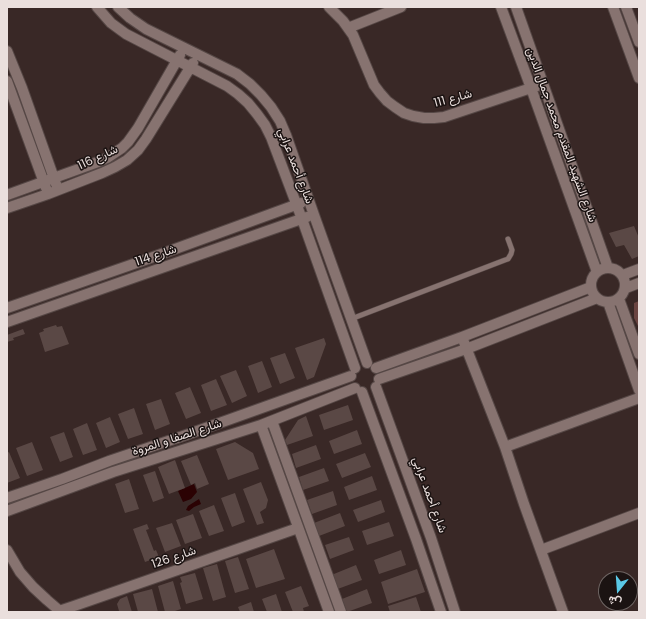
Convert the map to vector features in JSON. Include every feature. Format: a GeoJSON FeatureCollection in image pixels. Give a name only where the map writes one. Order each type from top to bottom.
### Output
{"type":"FeatureCollection","features":[{"type":"Feature","properties":{"kind":"street","name":"شارع أحمد عرابي"},"geometry":{"type":"LineString","coordinates":[[97,7],[112,23],[126,34],[227,86],[243,98],[265,125],[302,219],[353,372]]}},
{"type":"Feature","properties":{"kind":"street","name":"شارع أحمد عرابي"},"geometry":{"type":"LineString","coordinates":[[118,7],[130,18],[146,29],[237,74],[250,84],[271,107],[280,120],[286,135],[351,318],[371,366]]}},
{"type":"Feature","properties":{"kind":"street","name":"شارع 111"},"geometry":{"type":"LineString","coordinates":[[329,7],[337,14],[348,28],[356,42],[374,85],[386,101],[395,108],[413,116],[429,118],[444,117],[543,84]]}},
{"type":"Feature","properties":{"kind":"street"},"geometry":{"type":"LineString","coordinates":[[348,28],[401,7]]}},
{"type":"Feature","properties":{"kind":"street","name":"شارع الشهيد المقدم محمد جمال الدين"},"geometry":{"type":"LineString","coordinates":[[501,7],[597,272]]}},
{"type":"Feature","properties":{"kind":"street","name":"شارع الشهيد المقدم محمد جمال الدين"},"geometry":{"type":"LineString","coordinates":[[516,7],[608,268]]}},
{"type":"Feature","properties":{"kind":"street"},"geometry":{"type":"LineString","coordinates":[[613,7],[639,78]]}},
{"type":"Feature","properties":{"kind":"street"},"geometry":{"type":"LineString","coordinates":[[626,7],[639,42]]}},
{"type":"Feature","properties":{"kind":"street","name":"شارع 116"},"geometry":{"type":"LineString","coordinates":[[7,196],[98,162],[122,148],[131,139],[138,128],[184,48]]}},
{"type":"Feature","properties":{"kind":"street"},"geometry":{"type":"LineString","coordinates":[[7,51],[22,88],[58,190]]}},
{"type":"Feature","properties":{"kind":"street","name":"شارع 116"},"geometry":{"type":"LineString","coordinates":[[7,208],[58,190],[115,167],[127,160],[138,150],[146,139],[198,55]]}},
{"type":"Feature","properties":{"kind":"street"},"geometry":{"type":"LineString","coordinates":[[7,81],[11,103],[48,194]]}},
{"type":"Feature","properties":{"kind":"street","name":"شارع 114"},"geometry":{"type":"LineString","coordinates":[[7,308],[145,260],[308,200]]}},
{"type":"Feature","properties":{"kind":"street","name":"شارع 114"},"geometry":{"type":"LineString","coordinates":[[7,322],[314,215]]}},
{"type":"Feature","properties":{"kind":"street"},"geometry":{"type":"LineString","coordinates":[[145,260],[150,272]]}},
{"type":"Feature","properties":{"kind":"street"},"geometry":{"type":"LineString","coordinates":[[604,268],[608,268],[619,271],[623,275],[626,288],[619,299],[612,302],[604,302],[597,298],[592,291],[591,282],[593,276],[597,272],[604,268]]}},
{"type":"Feature","properties":{"kind":"street"},"geometry":{"type":"LineString","coordinates":[[623,275],[639,269]]}},
{"type":"Feature","properties":{"kind":"street"},"geometry":{"type":"LineString","coordinates":[[626,288],[639,283]]}},
{"type":"Feature","properties":{"kind":"street"},"geometry":{"type":"LineString","coordinates":[[371,366],[462,337],[591,287]]}},
{"type":"Feature","properties":{"kind":"street"},"geometry":{"type":"LineString","coordinates":[[377,383],[597,298]]}},
{"type":"Feature","properties":{"kind":"street"},"geometry":{"type":"LineString","coordinates":[[619,299],[639,354]]}},
{"type":"Feature","properties":{"kind":"street"},"geometry":{"type":"LineString","coordinates":[[608,302],[639,390]]}},
{"type":"Feature","properties":{"kind":"street"},"geometry":{"type":"LineString","coordinates":[[462,337],[505,447],[563,612]]}},
{"type":"Feature","properties":{"kind":"street"},"geometry":{"type":"LineString","coordinates":[[359,390],[367,392],[372,390],[377,383],[378,371],[363,363],[358,365],[353,372],[353,384],[359,390],[416,539],[441,612]]}},
{"type":"Feature","properties":{"kind":"street","name":"شارع الصفا و المروة"},"geometry":{"type":"LineString","coordinates":[[7,498],[62,480],[109,461],[186,435],[353,372]]}},
{"type":"Feature","properties":{"kind":"street","name":"شارع أحمد عرابي"},"geometry":{"type":"LineString","coordinates":[[377,383],[455,612]]}},
{"type":"Feature","properties":{"kind":"street","name":"شارع الصفا و المروة"},"geometry":{"type":"LineString","coordinates":[[7,511],[113,472],[272,421],[359,390]]}},
{"type":"Feature","properties":{"kind":"street"},"geometry":{"type":"LineString","coordinates":[[505,447],[639,398]]}},
{"type":"Feature","properties":{"kind":"street"},"geometry":{"type":"LineString","coordinates":[[272,421],[341,612]]}},
{"type":"Feature","properties":{"kind":"street"},"geometry":{"type":"LineString","coordinates":[[261,424],[329,612]]}},
{"type":"Feature","properties":{"kind":"street"},"geometry":{"type":"LineString","coordinates":[[109,461],[113,472]]}},
{"type":"Feature","properties":{"kind":"street"},"geometry":{"type":"LineString","coordinates":[[541,550],[639,513]]}},
{"type":"Feature","properties":{"kind":"street","name":"شارع 126"},"geometry":{"type":"LineString","coordinates":[[60,611],[298,528]]}},
{"type":"Feature","properties":{"kind":"street"},"geometry":{"type":"LineString","coordinates":[[7,550],[20,572],[33,587],[60,611]]}},
{"type":"Feature","properties":{"kind":"lane"},"geometry":{"type":"LineString","coordinates":[[351,318],[508,259],[512,250],[508,239]]}},
{"type":"Feature","properties":{"kind":"shaded area"},"geometry":{"type":"Polygon","coordinates":[[[639,301],[639,328],[634,318],[634,303],[639,301]]]}},
{"type":"Feature","properties":{"kind":"shaded area"},"geometry":{"type":"Polygon","coordinates":[[[194,484],[197,492],[191,499],[183,502],[178,491],[194,484]]]}},
{"type":"Feature","properties":{"kind":"shaded area"},"geometry":{"type":"Polygon","coordinates":[[[199,499],[201,504],[189,511],[186,510],[188,506],[199,499]]]}},
{"type":"Feature","properties":{"kind":"building"},"geometry":{"type":"Polygon","coordinates":[[[634,226],[639,238],[639,256],[632,259],[624,245],[616,247],[609,233],[634,226]]]}},
{"type":"Feature","properties":{"kind":"building"},"geometry":{"type":"Polygon","coordinates":[[[56,325],[57,327],[62,326],[69,344],[45,352],[39,333],[44,331],[43,329],[56,325]]]}},
{"type":"Feature","properties":{"kind":"building"},"geometry":{"type":"Polygon","coordinates":[[[23,329],[25,334],[13,338],[14,340],[7,342],[7,335],[23,329]]]}},
{"type":"Feature","properties":{"kind":"building"},"geometry":{"type":"Polygon","coordinates":[[[324,338],[326,344],[314,377],[307,380],[295,348],[324,338]]]}},
{"type":"Feature","properties":{"kind":"building"},"geometry":{"type":"Polygon","coordinates":[[[285,353],[295,378],[280,384],[270,358],[285,353]]]}},
{"type":"Feature","properties":{"kind":"building"},"geometry":{"type":"Polygon","coordinates":[[[262,361],[272,387],[258,393],[248,366],[262,361]]]}},
{"type":"Feature","properties":{"kind":"building"},"geometry":{"type":"Polygon","coordinates":[[[236,370],[247,396],[232,403],[220,376],[236,370]]]}},
{"type":"Feature","properties":{"kind":"building"},"geometry":{"type":"Polygon","coordinates":[[[216,379],[227,405],[211,411],[201,385],[216,379]]]}},
{"type":"Feature","properties":{"kind":"building"},"geometry":{"type":"Polygon","coordinates":[[[190,387],[201,413],[186,419],[175,393],[190,387]]]}},
{"type":"Feature","properties":{"kind":"building"},"geometry":{"type":"Polygon","coordinates":[[[161,399],[170,424],[155,430],[146,404],[161,399]]]}},
{"type":"Feature","properties":{"kind":"building"},"geometry":{"type":"Polygon","coordinates":[[[348,405],[353,420],[324,430],[319,415],[348,405]]]}},
{"type":"Feature","properties":{"kind":"building"},"geometry":{"type":"Polygon","coordinates":[[[134,408],[143,434],[128,439],[118,414],[134,408]]]}},
{"type":"Feature","properties":{"kind":"building"},"geometry":{"type":"Polygon","coordinates":[[[306,416],[313,436],[287,445],[285,440],[298,420],[306,416]]]}},
{"type":"Feature","properties":{"kind":"building"},"geometry":{"type":"Polygon","coordinates":[[[110,417],[120,442],[106,448],[96,423],[110,417]]]}},
{"type":"Feature","properties":{"kind":"building"},"geometry":{"type":"Polygon","coordinates":[[[87,423],[97,450],[83,455],[73,429],[87,423]]]}},
{"type":"Feature","properties":{"kind":"building"},"geometry":{"type":"Polygon","coordinates":[[[357,430],[362,444],[334,454],[329,441],[357,430]]]}},
{"type":"Feature","properties":{"kind":"building"},"geometry":{"type":"Polygon","coordinates":[[[64,432],[73,457],[60,462],[50,437],[64,432]]]}},
{"type":"Feature","properties":{"kind":"building"},"geometry":{"type":"Polygon","coordinates":[[[32,442],[43,470],[27,476],[16,448],[32,442]]]}},
{"type":"Feature","properties":{"kind":"building"},"geometry":{"type":"Polygon","coordinates":[[[235,442],[253,453],[259,469],[228,480],[216,449],[235,442]]]}},
{"type":"Feature","properties":{"kind":"building"},"geometry":{"type":"Polygon","coordinates":[[[316,445],[321,459],[296,468],[292,454],[316,445]]]}},
{"type":"Feature","properties":{"kind":"building"},"geometry":{"type":"Polygon","coordinates":[[[9,452],[20,478],[7,483],[7,453],[9,452]]]}},
{"type":"Feature","properties":{"kind":"building"},"geometry":{"type":"Polygon","coordinates":[[[365,453],[371,467],[342,478],[336,464],[365,453]]]}},
{"type":"Feature","properties":{"kind":"building"},"geometry":{"type":"Polygon","coordinates":[[[197,455],[209,484],[197,489],[195,483],[191,485],[181,461],[197,455]]]}},
{"type":"Feature","properties":{"kind":"building"},"geometry":{"type":"Polygon","coordinates":[[[175,460],[185,488],[169,494],[158,467],[175,460]]]}},
{"type":"Feature","properties":{"kind":"building"},"geometry":{"type":"Polygon","coordinates":[[[324,468],[329,481],[303,490],[299,477],[324,468]]]}},
{"type":"Feature","properties":{"kind":"building"},"geometry":{"type":"Polygon","coordinates":[[[155,471],[164,498],[153,502],[143,475],[155,471]]]}},
{"type":"Feature","properties":{"kind":"building"},"geometry":{"type":"Polygon","coordinates":[[[372,476],[377,490],[349,500],[344,487],[372,476]]]}},
{"type":"Feature","properties":{"kind":"building"},"geometry":{"type":"Polygon","coordinates":[[[129,479],[139,509],[125,513],[115,484],[129,479]]]}},
{"type":"Feature","properties":{"kind":"building"},"geometry":{"type":"Polygon","coordinates":[[[261,482],[268,500],[266,508],[260,512],[264,523],[257,525],[243,489],[261,482]]]}},
{"type":"Feature","properties":{"kind":"building"},"geometry":{"type":"Polygon","coordinates":[[[333,491],[337,505],[312,514],[307,500],[333,491]]]}},
{"type":"Feature","properties":{"kind":"building"},"geometry":{"type":"Polygon","coordinates":[[[235,493],[245,522],[232,527],[221,498],[235,493]]]}},
{"type":"Feature","properties":{"kind":"building"},"geometry":{"type":"Polygon","coordinates":[[[381,500],[385,512],[358,522],[353,510],[381,500]]]}},
{"type":"Feature","properties":{"kind":"building"},"geometry":{"type":"Polygon","coordinates":[[[214,505],[224,531],[209,536],[199,511],[214,505]]]}},
{"type":"Feature","properties":{"kind":"building"},"geometry":{"type":"Polygon","coordinates":[[[340,513],[345,526],[319,536],[314,523],[340,513]]]}},
{"type":"Feature","properties":{"kind":"building"},"geometry":{"type":"Polygon","coordinates":[[[193,514],[202,538],[185,544],[176,520],[193,514]]]}},
{"type":"Feature","properties":{"kind":"building"},"geometry":{"type":"Polygon","coordinates":[[[389,522],[394,536],[367,545],[362,531],[389,522]]]}},
{"type":"Feature","properties":{"kind":"building"},"geometry":{"type":"Polygon","coordinates":[[[172,523],[181,546],[165,552],[156,528],[172,523]]]}},
{"type":"Feature","properties":{"kind":"building"},"geometry":{"type":"Polygon","coordinates":[[[147,524],[149,529],[146,530],[154,551],[156,550],[159,557],[145,562],[133,529],[147,524]]]}},
{"type":"Feature","properties":{"kind":"building"},"geometry":{"type":"Polygon","coordinates":[[[349,537],[354,550],[330,559],[325,545],[349,537]]]}},
{"type":"Feature","properties":{"kind":"building"},"geometry":{"type":"Polygon","coordinates":[[[274,549],[285,579],[256,588],[246,559],[274,549]]]}},
{"type":"Feature","properties":{"kind":"building"},"geometry":{"type":"Polygon","coordinates":[[[401,550],[406,565],[379,574],[374,560],[401,550]]]}},
{"type":"Feature","properties":{"kind":"building"},"geometry":{"type":"Polygon","coordinates":[[[238,557],[249,589],[235,593],[225,561],[238,557]]]}},
{"type":"Feature","properties":{"kind":"building"},"geometry":{"type":"Polygon","coordinates":[[[217,564],[226,597],[213,601],[203,568],[217,564]]]}},
{"type":"Feature","properties":{"kind":"building"},"geometry":{"type":"Polygon","coordinates":[[[356,565],[362,580],[335,590],[329,576],[356,565]]]}},
{"type":"Feature","properties":{"kind":"building"},"geometry":{"type":"Polygon","coordinates":[[[417,569],[425,592],[388,604],[381,582],[417,569]]]}},
{"type":"Feature","properties":{"kind":"building"},"geometry":{"type":"Polygon","coordinates":[[[195,573],[203,599],[186,604],[180,583],[182,582],[180,577],[195,573]]]}},
{"type":"Feature","properties":{"kind":"building"},"geometry":{"type":"Polygon","coordinates":[[[173,581],[181,609],[172,612],[165,612],[158,586],[173,581]]]}},
{"type":"Feature","properties":{"kind":"building"},"geometry":{"type":"Polygon","coordinates":[[[301,586],[309,606],[303,608],[304,612],[293,612],[285,592],[301,586]]]}},
{"type":"Feature","properties":{"kind":"building"},"geometry":{"type":"Polygon","coordinates":[[[152,589],[158,612],[138,612],[133,594],[152,589]]]}},
{"type":"Feature","properties":{"kind":"building"},"geometry":{"type":"Polygon","coordinates":[[[367,589],[372,603],[347,612],[342,599],[367,589]]]}},
{"type":"Feature","properties":{"kind":"building"},"geometry":{"type":"Polygon","coordinates":[[[276,594],[282,612],[267,612],[262,599],[276,594]]]}},
{"type":"Feature","properties":{"kind":"building"},"geometry":{"type":"Polygon","coordinates":[[[127,596],[132,612],[117,612],[119,611],[117,604],[120,599],[127,596]]]}},
{"type":"Feature","properties":{"kind":"building"},"geometry":{"type":"Polygon","coordinates":[[[416,597],[421,612],[390,612],[388,606],[416,597]]]}},
{"type":"Feature","properties":{"kind":"building"},"geometry":{"type":"Polygon","coordinates":[[[251,602],[254,612],[240,612],[238,607],[251,602]]]}}]}
